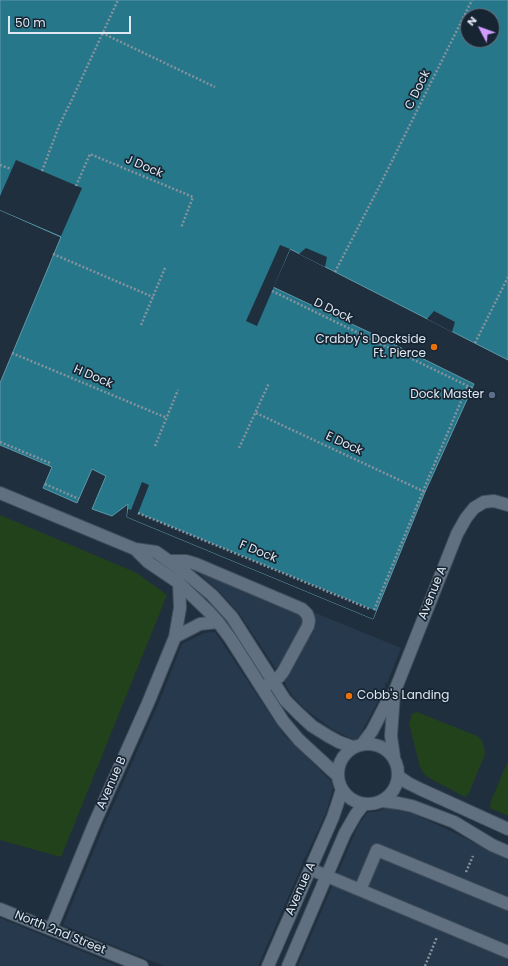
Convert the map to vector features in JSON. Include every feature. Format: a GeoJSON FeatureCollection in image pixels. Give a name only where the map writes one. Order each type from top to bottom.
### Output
{"type":"FeatureCollection","features":[{"type":"Feature","properties":{"kind":"street"},"geometry":{"type":"LineString","coordinates":[[0,493],[135,549],[156,552],[169,561],[212,595],[232,617],[285,700],[299,714],[308,722],[339,742],[358,745]]}},
{"type":"Feature","properties":{"kind":"street","name":"Avenue A"},"geometry":{"type":"LineString","coordinates":[[358,745],[372,731],[386,704],[394,693],[457,534],[466,518],[474,508],[484,502],[494,501],[508,505]]}},
{"type":"Feature","properties":{"kind":"street"},"geometry":{"type":"LineString","coordinates":[[135,549],[148,562],[179,583],[218,622],[230,638],[283,721],[299,740],[338,776]]}},
{"type":"Feature","properties":{"kind":"street"},"geometry":{"type":"LineString","coordinates":[[169,561],[186,561],[196,564],[302,609],[307,614],[309,620],[308,626],[283,672],[279,677],[262,688]]}},
{"type":"Feature","properties":{"kind":"street","name":"Avenue B"},"geometry":{"type":"LineString","coordinates":[[52,929],[95,822],[148,703],[175,637],[180,608],[179,583]]}},
{"type":"Feature","properties":{"kind":"street"},"geometry":{"type":"LineString","coordinates":[[175,637],[200,624],[218,622]]}},
{"type":"Feature","properties":{"kind":"street","name":"Avenue A"},"geometry":{"type":"LineString","coordinates":[[394,693],[391,736],[394,757]]}},
{"type":"Feature","properties":{"kind":"street"},"geometry":{"type":"LineString","coordinates":[[383,801],[395,786],[398,776],[394,757],[380,745],[371,742],[358,745],[346,753],[341,760],[338,776],[342,789],[355,801],[364,804],[383,801],[412,806],[454,822],[492,845],[508,852]]}},
{"type":"Feature","properties":{"kind":"street"},"geometry":{"type":"LineString","coordinates":[[398,776],[420,789],[508,828]]}},
{"type":"Feature","properties":{"kind":"street","name":"Avenue A"},"geometry":{"type":"LineString","coordinates":[[268,966],[333,817],[342,789]]}},
{"type":"Feature","properties":{"kind":"street","name":"Avenue A"},"geometry":{"type":"LineString","coordinates":[[288,966],[349,824],[364,804]]}},
{"type":"Feature","properties":{"kind":"street"},"geometry":{"type":"LineString","coordinates":[[465,829],[473,812]]}},
{"type":"Feature","properties":{"kind":"street"},"geometry":{"type":"LineString","coordinates":[[360,890],[377,850],[508,904]]}},
{"type":"Feature","properties":{"kind":"street"},"geometry":{"type":"LineString","coordinates":[[310,869],[508,952]]}},
{"type":"Feature","properties":{"kind":"street","name":"North 2nd Street"},"geometry":{"type":"LineString","coordinates":[[0,909],[142,966]]}},
{"type":"Feature","properties":{"kind":"path"},"geometry":{"type":"LineString","coordinates":[[68,108],[118,0]]}},
{"type":"Feature","properties":{"kind":"path","name":"C Dock"},"geometry":{"type":"LineString","coordinates":[[335,272],[472,0]]}},
{"type":"Feature","properties":{"kind":"path"},"geometry":{"type":"LineString","coordinates":[[102,33],[215,87]]}},
{"type":"Feature","properties":{"kind":"path"},"geometry":{"type":"LineString","coordinates":[[42,171],[59,126],[77,88]]}},
{"type":"Feature","properties":{"kind":"path","name":"J Dock"},"geometry":{"type":"LineString","coordinates":[[76,186],[90,154],[193,197],[181,228]]}},
{"type":"Feature","properties":{"kind":"path"},"geometry":{"type":"LineString","coordinates":[[0,165],[11,169]]}},
{"type":"Feature","properties":{"kind":"path"},"geometry":{"type":"LineString","coordinates":[[54,254],[153,297]]}},
{"type":"Feature","properties":{"kind":"path"},"geometry":{"type":"LineString","coordinates":[[141,325],[165,268]]}},
{"type":"Feature","properties":{"kind":"path"},"geometry":{"type":"LineString","coordinates":[[475,343],[508,277]]}},
{"type":"Feature","properties":{"kind":"path","name":"D Dock"},"geometry":{"type":"LineString","coordinates":[[272,291],[472,388]]}},
{"type":"Feature","properties":{"kind":"path","name":"H Dock"},"geometry":{"type":"LineString","coordinates":[[12,353],[167,418]]}},
{"type":"Feature","properties":{"kind":"path"},"geometry":{"type":"LineString","coordinates":[[239,448],[270,383]]}},
{"type":"Feature","properties":{"kind":"path"},"geometry":{"type":"LineString","coordinates":[[374,610],[468,385]]}},
{"type":"Feature","properties":{"kind":"path"},"geometry":{"type":"LineString","coordinates":[[155,446],[178,390]]}},
{"type":"Feature","properties":{"kind":"path","name":"E Dock"},"geometry":{"type":"LineString","coordinates":[[256,413],[424,492]]}},
{"type":"Feature","properties":{"kind":"path"},"geometry":{"type":"LineString","coordinates":[[0,442],[49,464]]}},
{"type":"Feature","properties":{"kind":"path"},"geometry":{"type":"LineString","coordinates":[[45,484],[78,499]]}},
{"type":"Feature","properties":{"kind":"path","name":"F Dock"},"geometry":{"type":"LineString","coordinates":[[138,513],[370,609]]}},
{"type":"Feature","properties":{"kind":"path"},"geometry":{"type":"LineString","coordinates":[[465,874],[474,856]]}},
{"type":"Feature","properties":{"kind":"path"},"geometry":{"type":"LineString","coordinates":[[424,966],[438,934]]}},
{"type":"Feature","properties":{"kind":"shaded area"},"geometry":{"type":"Polygon","coordinates":[[[203,567],[401,648],[387,683],[385,683],[385,689],[358,738],[354,740],[332,729],[304,708],[292,695],[239,613],[218,590],[195,570],[203,567]]]}},
{"type":"Feature","properties":{"kind":"shaded area"},"geometry":{"type":"Polygon","coordinates":[[[215,632],[283,734],[331,781],[333,788],[326,813],[304,858],[258,966],[164,966],[63,925],[104,826],[160,700],[182,644],[204,633],[215,632]]]}},
{"type":"Feature","properties":{"kind":"shaded area"},"geometry":{"type":"Polygon","coordinates":[[[390,805],[440,826],[508,859],[508,966],[298,966],[358,826],[368,812],[376,812],[390,805]]]}},
{"type":"Feature","properties":{"kind":"shaded area"},"geometry":{"type":"Polygon","coordinates":[[[0,918],[118,966],[0,966],[0,918]]]}},
{"type":"Feature","properties":{"kind":"green space"},"geometry":{"type":"Polygon","coordinates":[[[0,515],[137,573],[167,595],[61,857],[0,840],[0,515]]]}},
{"type":"Feature","properties":{"kind":"green space"},"geometry":{"type":"Polygon","coordinates":[[[417,712],[477,736],[481,739],[485,754],[469,793],[465,797],[431,779],[424,774],[420,767],[409,723],[412,714],[417,712]]]}},
{"type":"Feature","properties":{"kind":"green space"},"geometry":{"type":"Polygon","coordinates":[[[508,761],[508,816],[490,808],[491,801],[508,761]]]}},
{"type":"Feature","properties":{"kind":"water"},"geometry":{"type":"Polygon","coordinates":[[[0,0],[508,0],[508,360],[290,249],[273,287],[474,384],[425,492],[373,619],[127,517],[128,504],[112,516],[92,509],[106,476],[92,469],[77,503],[43,488],[52,467],[0,445],[0,383],[61,237],[0,210],[0,0]]]}},
{"type":"Feature","properties":{"kind":"pier"},"geometry":{"type":"Polygon","coordinates":[[[16,160],[82,188],[61,236],[0,210],[0,196],[16,160]]]}},
{"type":"Feature","properties":{"kind":"pier"},"geometry":{"type":"Polygon","coordinates":[[[280,245],[290,249],[257,326],[246,321],[280,245]]]}},
{"type":"Feature","properties":{"kind":"pier"},"geometry":{"type":"Polygon","coordinates":[[[306,248],[327,257],[325,267],[299,254],[306,248]]]}},
{"type":"Feature","properties":{"kind":"pier"},"geometry":{"type":"Polygon","coordinates":[[[434,311],[455,322],[452,332],[427,319],[434,311]]]}},
{"type":"Feature","properties":{"kind":"pier"},"geometry":{"type":"Polygon","coordinates":[[[142,482],[149,485],[138,513],[376,611],[373,619],[127,517],[128,509],[131,510],[142,482]]]}},
{"type":"Feature","properties":{"kind":"place","name":"Crabby's Dockside Ft. Pierce"},"geometry":{"type":"Point","coordinates":[434,347]}},
{"type":"Feature","properties":{"kind":"place","name":"Dock Master"},"geometry":{"type":"Point","coordinates":[492,395]}},
{"type":"Feature","properties":{"kind":"place","name":"Cobb's Landing"},"geometry":{"type":"Point","coordinates":[349,696]}}]}
